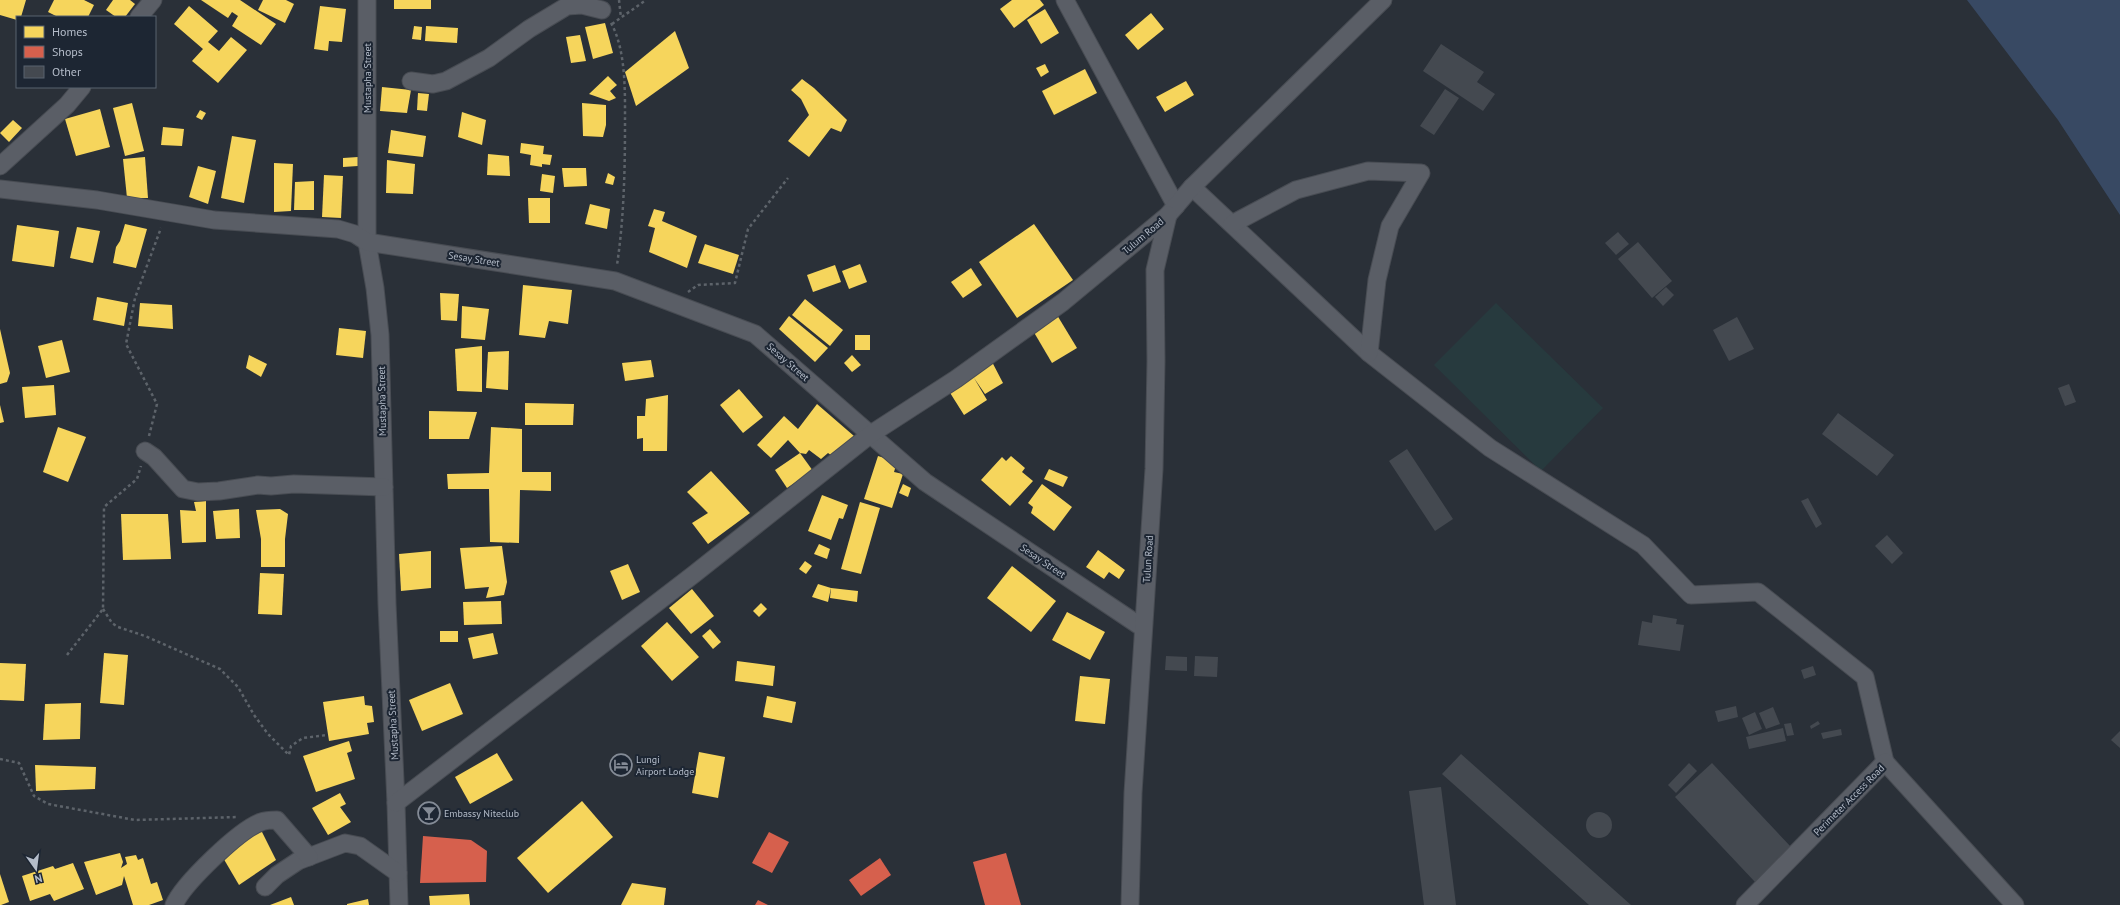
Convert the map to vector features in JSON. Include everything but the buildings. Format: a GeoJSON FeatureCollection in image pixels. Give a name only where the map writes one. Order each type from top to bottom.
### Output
{"type":"FeatureCollection","features":[{"type":"Feature","properties":{"kind":"street"},"geometry":{"type":"LineString","coordinates":[[140,16],[153,0]]}},
{"type":"Feature","properties":{"kind":"street","name":"Mustapha Street"},"geometry":{"type":"LineString","coordinates":[[367,0],[367,242],[375,288],[380,334],[387,604],[399,905]]}},
{"type":"Feature","properties":{"kind":"street"},"geometry":{"type":"LineString","coordinates":[[1065,0],[1172,210]]}},
{"type":"Feature","properties":{"kind":"street","name":"Tulum Road"},"geometry":{"type":"LineString","coordinates":[[396,803],[700,570],[872,434],[956,379],[1063,302],[1172,210],[1192,187],[1382,0]]}},
{"type":"Feature","properties":{"kind":"street"},"geometry":{"type":"LineString","coordinates":[[411,81],[433,84],[446,81],[489,58],[528,28],[567,6],[582,5],[602,10]]}},
{"type":"Feature","properties":{"kind":"street"},"geometry":{"type":"LineString","coordinates":[[0,166],[67,105],[81,88]]}},
{"type":"Feature","properties":{"kind":"street"},"geometry":{"type":"LineString","coordinates":[[1232,224],[1296,190],[1368,170],[1421,174],[1390,226],[1377,280],[1369,353]]}},
{"type":"Feature","properties":{"kind":"street"},"geometry":{"type":"LineString","coordinates":[[1192,187],[1369,353],[1490,448],[1643,545],[1691,595],[1758,592],[1853,667],[1865,677],[1885,762]]}},
{"type":"Feature","properties":{"kind":"street"},"geometry":{"type":"LineString","coordinates":[[0,189],[97,200],[214,220],[338,229],[355,234],[367,242]]}},
{"type":"Feature","properties":{"kind":"street","name":"Tulun Road"},"geometry":{"type":"LineString","coordinates":[[1130,905],[1133,793],[1154,469],[1156,361],[1155,270],[1172,210]]}},
{"type":"Feature","properties":{"kind":"street","name":"Sesay Street"},"geometry":{"type":"LineString","coordinates":[[367,242],[615,280],[754,334],[872,434],[925,482],[1143,628]]}},
{"type":"Feature","properties":{"kind":"street"},"geometry":{"type":"LineString","coordinates":[[145,451],[154,457],[183,489],[198,492],[219,491],[258,485],[271,486],[294,484],[384,487]]}},
{"type":"Feature","properties":{"kind":"street","name":"Perimeter Access Road"},"geometry":{"type":"LineString","coordinates":[[1745,905],[1885,762],[2015,905]]}},
{"type":"Feature","properties":{"kind":"street"},"geometry":{"type":"LineString","coordinates":[[174,905],[178,895],[218,853],[260,822],[276,820],[309,857]]}},
{"type":"Feature","properties":{"kind":"street"},"geometry":{"type":"LineString","coordinates":[[265,886],[277,875],[298,861],[345,843],[360,846],[398,873]]}},
{"type":"Feature","properties":{"kind":"path"},"geometry":{"type":"LineString","coordinates":[[619,0],[621,18]]}},
{"type":"Feature","properties":{"kind":"path"},"geometry":{"type":"LineString","coordinates":[[612,24],[646,0]]}},
{"type":"Feature","properties":{"kind":"path"},"geometry":{"type":"LineString","coordinates":[[602,10],[612,24],[622,60],[625,105],[625,182],[615,280]]}},
{"type":"Feature","properties":{"kind":"path"},"geometry":{"type":"LineString","coordinates":[[674,303],[698,285],[735,283],[748,229],[788,178]]}},
{"type":"Feature","properties":{"kind":"path"},"geometry":{"type":"LineString","coordinates":[[167,212],[135,298],[126,344],[157,404],[137,480],[104,507],[103,609],[112,623],[118,627],[145,636],[220,669],[238,687],[254,715],[268,734],[289,755],[290,746],[303,738],[327,735]]}},
{"type":"Feature","properties":{"kind":"path"},"geometry":{"type":"LineString","coordinates":[[67,655],[103,609]]}},
{"type":"Feature","properties":{"kind":"path"},"geometry":{"type":"LineString","coordinates":[[0,759],[19,763],[34,796],[48,804],[135,820],[201,819],[231,816],[243,818],[254,826]]}},
{"type":"Feature","properties":{"kind":"green space"},"geometry":{"type":"Polygon","coordinates":[[[1496,303],[1603,408],[1541,471],[1434,365],[1496,303]]]}},
{"type":"Feature","properties":{"kind":"water"},"geometry":{"type":"Polygon","coordinates":[[[1967,0],[2120,0],[2120,215],[2058,120],[1967,0]]]}},
{"type":"Feature","properties":{"kind":"place","name":"Lungi Airport Lodge"},"geometry":{"type":"Point","coordinates":[621,765]}},
{"type":"Feature","properties":{"kind":"place","name":"Embassy Niteclub"},"geometry":{"type":"Point","coordinates":[429,813]}}]}
